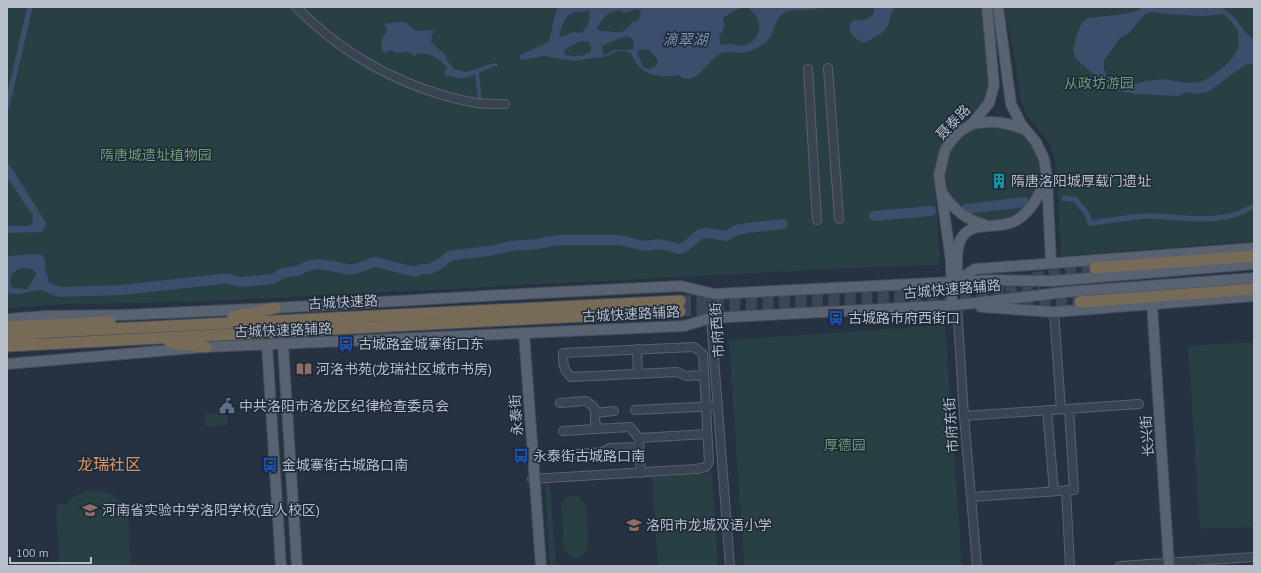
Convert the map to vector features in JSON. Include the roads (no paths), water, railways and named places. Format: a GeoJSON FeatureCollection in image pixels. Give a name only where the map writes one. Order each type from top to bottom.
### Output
{"type":"FeatureCollection","features":[{"type":"Feature","properties":{"kind":"highway"},"geometry":{"type":"LineString","coordinates":[[1095,268],[1254,256]]}},
{"type":"Feature","properties":{"kind":"highway"},"geometry":{"type":"LineString","coordinates":[[1080,302],[1254,289]]}},
{"type":"Feature","properties":{"kind":"highway","name":"古城快速路"},"geometry":{"type":"LineString","coordinates":[[7,336],[49,332],[201,324],[680,306],[7,346]]}},
{"type":"Feature","properties":{"kind":"highway"},"geometry":{"type":"LineString","coordinates":[[7,327],[83,322],[135,321],[201,324],[275,308]]}},
{"type":"Feature","properties":{"kind":"highway"},"geometry":{"type":"LineString","coordinates":[[140,339],[206,347]]}},
{"type":"Feature","properties":{"kind":"highway"},"geometry":{"type":"LineString","coordinates":[[7,353],[62,343]]}},
{"type":"Feature","properties":{"kind":"main road","name":"聂泰路"},"geometry":{"type":"LineString","coordinates":[[954,282],[939,175],[945,150],[959,132],[972,124],[989,103],[994,85],[988,7]]}},
{"type":"Feature","properties":{"kind":"main road"},"geometry":{"type":"LineString","coordinates":[[998,7],[1011,104],[1021,124],[1036,142],[1044,159],[1047,177],[1051,263]]}},
{"type":"Feature","properties":{"kind":"main road"},"geometry":{"type":"LineString","coordinates":[[972,124],[999,122],[1027,131]]}},
{"type":"Feature","properties":{"kind":"main road"},"geometry":{"type":"LineString","coordinates":[[954,282],[960,240],[965,232],[975,227],[1006,224],[1016,220],[1028,210],[1038,198],[1047,177]]}},
{"type":"Feature","properties":{"kind":"main road"},"geometry":{"type":"LineString","coordinates":[[942,192],[950,205],[960,214],[974,222],[990,226]]}},
{"type":"Feature","properties":{"kind":"main road"},"geometry":{"type":"LineString","coordinates":[[954,282],[975,269],[1254,248]]}},
{"type":"Feature","properties":{"kind":"main road","name":"古城快速路辅路"},"geometry":{"type":"LineString","coordinates":[[7,319],[46,316],[123,315],[275,308],[681,286],[714,294],[992,280],[1052,281],[1254,264]]}},
{"type":"Feature","properties":{"kind":"main road","name":"古城快速路辅路"},"geometry":{"type":"LineString","coordinates":[[7,364],[206,347],[283,345],[684,326],[713,318],[955,305],[1066,292],[1254,278]]}},
{"type":"Feature","properties":{"kind":"main road","name":"市府东街"},"geometry":{"type":"LineString","coordinates":[[954,282],[955,305]]}},
{"type":"Feature","properties":{"kind":"main road"},"geometry":{"type":"LineString","coordinates":[[955,305],[1054,312],[1254,296]]}},
{"type":"Feature","properties":{"kind":"main road","name":"长兴街"},"geometry":{"type":"LineString","coordinates":[[1150,304],[1167,565]]}},
{"type":"Feature","properties":{"kind":"main road","name":"永泰街"},"geometry":{"type":"LineString","coordinates":[[523,333],[538,566]]}},
{"type":"Feature","properties":{"kind":"main road"},"geometry":{"type":"LineString","coordinates":[[267,345],[281,566]]}},
{"type":"Feature","properties":{"kind":"main road"},"geometry":{"type":"LineString","coordinates":[[283,345],[297,566]]}},
{"type":"Feature","properties":{"kind":"main road","name":"永泰街"},"geometry":{"type":"LineString","coordinates":[[533,479],[541,566]]}},
{"type":"Feature","properties":{"kind":"street"},"geometry":{"type":"LineString","coordinates":[[296,7],[318,28],[356,56],[403,81],[440,94],[476,102],[505,104]]}},
{"type":"Feature","properties":{"kind":"street"},"geometry":{"type":"LineString","coordinates":[[828,68],[839,219]]}},
{"type":"Feature","properties":{"kind":"street"},"geometry":{"type":"LineString","coordinates":[[808,69],[817,220]]}},
{"type":"Feature","properties":{"kind":"street","name":"市府西街"},"geometry":{"type":"LineString","coordinates":[[714,294],[713,318],[718,406],[730,566]]}},
{"type":"Feature","properties":{"kind":"street","name":"市府东街"},"geometry":{"type":"LineString","coordinates":[[955,305],[976,566]]}},
{"type":"Feature","properties":{"kind":"street","name":"市府东街"},"geometry":{"type":"LineString","coordinates":[[955,305],[972,566]]}},
{"type":"Feature","properties":{"kind":"street"},"geometry":{"type":"LineString","coordinates":[[971,497],[1074,490],[1054,312]]}},
{"type":"Feature","properties":{"kind":"street","name":"市府西街"},"geometry":{"type":"LineString","coordinates":[[713,318],[735,566]]}},
{"type":"Feature","properties":{"kind":"street"},"geometry":{"type":"LineString","coordinates":[[533,479],[696,469],[706,467],[709,462],[703,354],[694,347],[563,353],[565,372],[571,378],[677,372],[686,376],[704,375]]}},
{"type":"Feature","properties":{"kind":"street"},"geometry":{"type":"LineString","coordinates":[[637,349],[638,374]]}},
{"type":"Feature","properties":{"kind":"street"},"geometry":{"type":"LineString","coordinates":[[560,403],[586,401],[594,407],[595,422],[599,429]]}},
{"type":"Feature","properties":{"kind":"street"},"geometry":{"type":"LineString","coordinates":[[964,416],[1139,404]]}},
{"type":"Feature","properties":{"kind":"street"},"geometry":{"type":"LineString","coordinates":[[635,410],[718,406]]}},
{"type":"Feature","properties":{"kind":"street"},"geometry":{"type":"LineString","coordinates":[[1047,410],[1054,491]]}},
{"type":"Feature","properties":{"kind":"street"},"geometry":{"type":"LineString","coordinates":[[595,413],[614,411]]}},
{"type":"Feature","properties":{"kind":"street"},"geometry":{"type":"LineString","coordinates":[[562,431],[630,427],[639,443],[641,473]]}},
{"type":"Feature","properties":{"kind":"street"},"geometry":{"type":"LineString","coordinates":[[564,455],[602,452],[610,448],[639,443],[707,434]]}},
{"type":"Feature","properties":{"kind":"street"},"geometry":{"type":"LineString","coordinates":[[1066,490],[1070,566]]}},
{"type":"Feature","properties":{"kind":"street"},"geometry":{"type":"LineString","coordinates":[[1167,565],[1254,557]]}},
{"type":"Feature","properties":{"kind":"street"},"geometry":{"type":"LineString","coordinates":[[1120,566],[1254,560]]}},
{"type":"Feature","properties":{"kind":"water","name":"滴翠湖"},"geometry":{"type":"Polygon","coordinates":[[[558,7],[747,7],[827,7],[785,12],[779,18],[769,39],[766,42],[754,49],[741,53],[728,52],[720,54],[696,76],[690,79],[678,75],[664,76],[650,73],[638,66],[631,53],[625,51],[617,51],[608,56],[574,61],[544,56],[520,60],[520,55],[549,42],[558,7]],[[747,7],[740,8],[723,18],[724,28],[719,38],[721,45],[730,44],[743,46],[755,39],[759,29],[759,22],[747,7]],[[636,9],[624,13],[619,10],[611,12],[603,18],[597,28],[600,31],[622,32],[632,22],[637,21],[641,13],[636,9]],[[589,10],[569,15],[564,21],[559,35],[562,37],[572,32],[581,33],[587,26],[590,13],[589,10]],[[627,36],[602,46],[603,53],[605,55],[613,50],[633,49],[634,42],[627,36]],[[581,41],[564,50],[564,54],[581,56],[591,52],[591,47],[589,42],[581,41]],[[639,50],[637,52],[643,67],[651,69],[658,63],[657,59],[649,50],[639,50]]]}},
{"type":"Feature","properties":{"kind":"water"},"geometry":{"type":"Polygon","coordinates":[[[874,7],[897,7],[892,11],[888,26],[881,34],[864,43],[853,36],[850,30],[850,23],[854,20],[868,19],[874,13],[874,7]]]}},
{"type":"Feature","properties":{"kind":"water"},"geometry":{"type":"Polygon","coordinates":[[[1143,7],[1222,7],[1236,19],[1244,31],[1254,40],[1254,63],[1245,65],[1208,92],[1196,94],[1186,92],[1179,96],[1137,94],[1118,91],[1104,83],[1076,59],[1073,50],[1082,22],[1088,18],[1125,14],[1139,10],[1143,7]],[[1151,12],[1145,14],[1130,32],[1120,38],[1104,61],[1104,70],[1107,75],[1113,80],[1130,85],[1163,79],[1186,83],[1201,82],[1225,66],[1233,57],[1239,45],[1238,31],[1224,14],[1201,16],[1151,12]]]}},
{"type":"Feature","properties":{"kind":"water"},"geometry":{"type":"Polygon","coordinates":[[[405,22],[416,31],[433,30],[434,32],[431,42],[446,56],[446,59],[454,69],[467,72],[490,64],[498,63],[498,66],[494,66],[479,73],[482,101],[478,100],[475,74],[462,78],[447,77],[444,73],[447,68],[445,65],[439,59],[431,55],[419,53],[415,56],[408,52],[396,53],[390,50],[385,53],[383,52],[381,42],[387,29],[383,24],[405,22]]]}},
{"type":"Feature","properties":{"kind":"water"},"geometry":{"type":"Polygon","coordinates":[[[7,161],[47,224],[42,232],[7,233],[7,224],[9,226],[28,226],[32,224],[33,216],[7,177],[7,161]]]}},
{"type":"Feature","properties":{"kind":"water"},"geometry":{"type":"Polygon","coordinates":[[[32,254],[42,255],[45,259],[46,289],[18,294],[7,293],[7,256],[32,254]],[[22,268],[17,270],[12,275],[10,283],[13,288],[27,289],[36,275],[32,269],[22,268]]]}},
{"type":"Feature","properties":{"kind":"waterway"},"geometry":{"type":"LineString","coordinates":[[7,106],[30,7]]}},
{"type":"Feature","properties":{"kind":"waterway"},"geometry":{"type":"LineString","coordinates":[[1064,198],[1075,199],[1087,214],[1090,223],[1143,216],[1191,219],[1217,218],[1242,212],[1254,206]]}},
{"type":"Feature","properties":{"kind":"waterway"},"geometry":{"type":"LineString","coordinates":[[966,209],[1024,202]]}},
{"type":"Feature","properties":{"kind":"waterway"},"geometry":{"type":"LineString","coordinates":[[874,216],[931,211]]}},
{"type":"Feature","properties":{"kind":"waterway"},"geometry":{"type":"LineString","coordinates":[[42,275],[45,286],[59,292],[122,290],[222,279],[241,282],[273,279],[283,273],[297,271],[310,265],[320,264],[352,270],[375,262],[415,272],[421,269],[430,269],[448,257],[454,255],[490,251],[510,246],[537,244],[558,240],[619,240],[645,246],[660,244],[679,249],[685,247],[700,234],[707,233],[726,236],[737,230],[783,224]]}},
{"type":"Feature","properties":{"kind":"tunnel"},"geometry":{"type":"LineString","coordinates":[[1033,278],[1095,268]]}},
{"type":"Feature","properties":{"kind":"tunnel"},"geometry":{"type":"LineString","coordinates":[[960,291],[1008,283]]}},
{"type":"Feature","properties":{"kind":"tunnel"},"geometry":{"type":"LineString","coordinates":[[1005,287],[1040,284]]}},
{"type":"Feature","properties":{"kind":"tunnel"},"geometry":{"type":"LineString","coordinates":[[680,301],[930,292]]}},
{"type":"Feature","properties":{"kind":"tunnel"},"geometry":{"type":"LineString","coordinates":[[680,311],[960,298],[1017,293]]}},
{"type":"Feature","properties":{"kind":"tunnel"},"geometry":{"type":"LineString","coordinates":[[1023,300],[1080,302]]}},
{"type":"Feature","properties":{"kind":"place","name":"隋唐洛阳城厚载门遗址"},"geometry":{"type":"Point","coordinates":[999,181]}},
{"type":"Feature","properties":{"kind":"place","name":"古城路市府西街口"},"geometry":{"type":"Point","coordinates":[836,318]}},
{"type":"Feature","properties":{"kind":"place","name":"古城路金城寨街口东"},"geometry":{"type":"Point","coordinates":[346,344]}},
{"type":"Feature","properties":{"kind":"place","name":"河洛书苑(龙瑞社区城市书房)"},"geometry":{"type":"Point","coordinates":[304,369]}},
{"type":"Feature","properties":{"kind":"place","name":"中共洛阳市洛龙区纪律检查委员会"},"geometry":{"type":"Point","coordinates":[227,406]}},
{"type":"Feature","properties":{"kind":"place","name":"永泰街古城路口南"},"geometry":{"type":"Point","coordinates":[521,456]}},
{"type":"Feature","properties":{"kind":"place","name":"金城寨街古城路口南"},"geometry":{"type":"Point","coordinates":[270,465]}},
{"type":"Feature","properties":{"kind":"place","name":"河南省实验中学洛阳学校(宜人校区)"},"geometry":{"type":"Point","coordinates":[90,510]}},
{"type":"Feature","properties":{"kind":"place","name":"洛阳市龙城双语小学"},"geometry":{"type":"Point","coordinates":[634,525]}},
{"type":"Feature","properties":{"kind":"district","name":"龙瑞社区"},"geometry":{"type":"Point","coordinates":[109,464]}},
{"type":"Feature","properties":{"kind":"park label","name":"从政坊游园"},"geometry":{"type":"Point","coordinates":[1099,83]}},
{"type":"Feature","properties":{"kind":"park label","name":"隋唐城遗址植物园"},"geometry":{"type":"Point","coordinates":[156,155]}},
{"type":"Feature","properties":{"kind":"park label","name":"厚德园"},"geometry":{"type":"Point","coordinates":[845,445]}}]}
